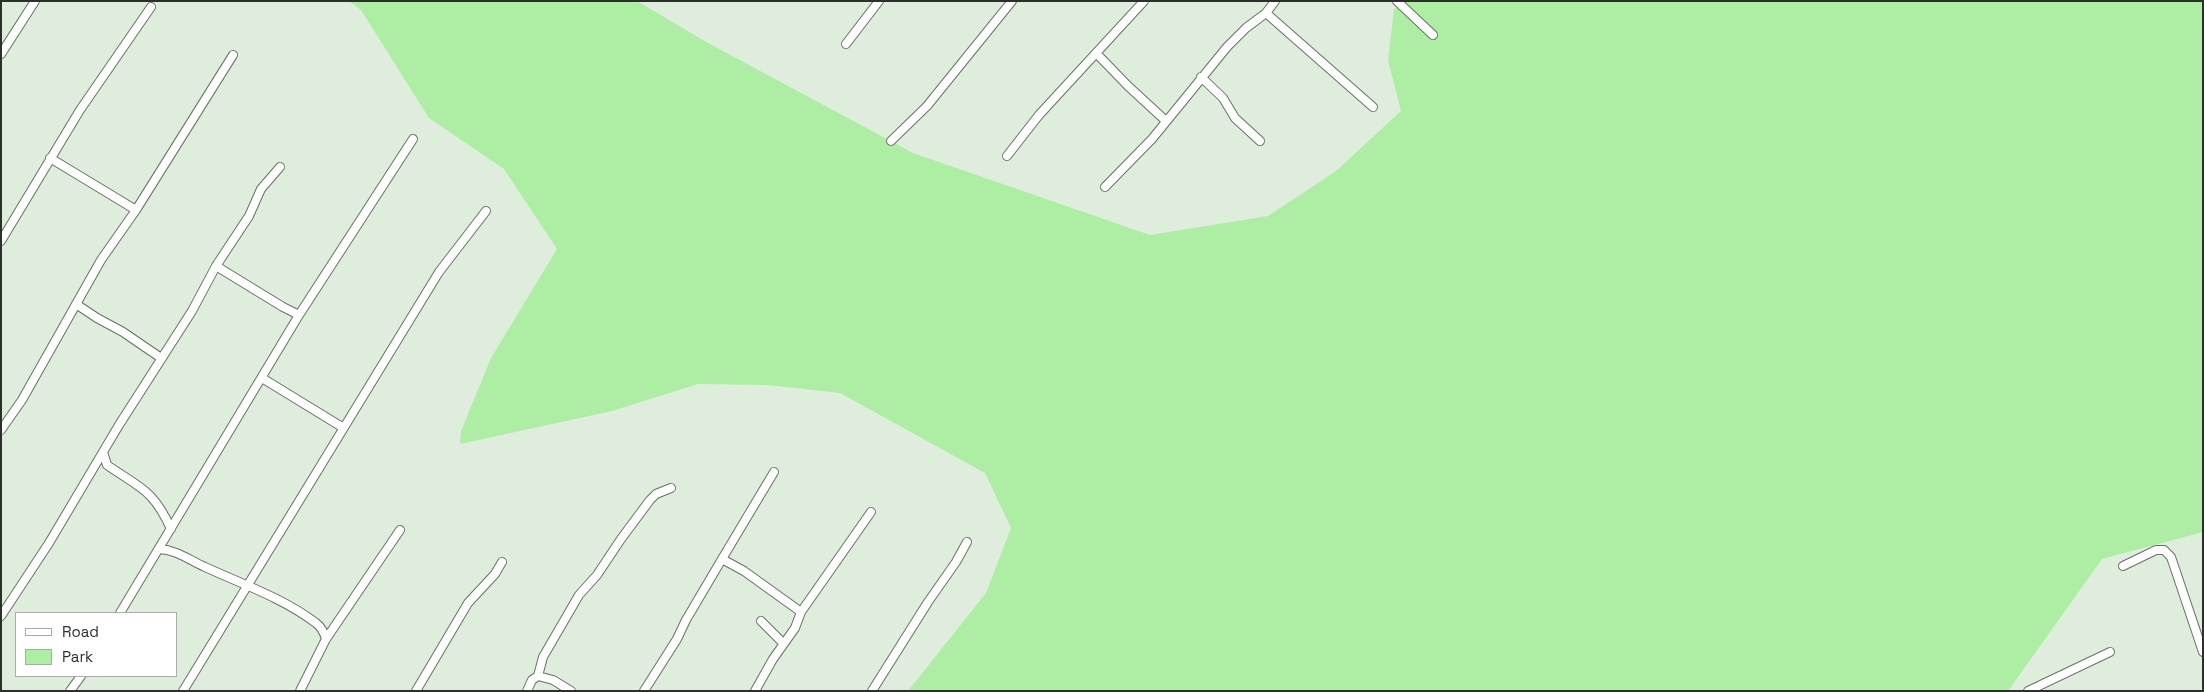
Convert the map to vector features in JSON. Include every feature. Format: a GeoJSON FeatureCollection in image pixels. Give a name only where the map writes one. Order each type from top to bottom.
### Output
{"type":"FeatureCollection","features":[{"type":"Feature","properties":{"kind":"street"},"geometry":{"type":"LineString","coordinates":[[1,54],[35,1]]}},
{"type":"Feature","properties":{"kind":"street"},"geometry":{"type":"LineString","coordinates":[[846,44],[879,1]]}},
{"type":"Feature","properties":{"kind":"street"},"geometry":{"type":"LineString","coordinates":[[891,141],[927,106],[1012,1]]}},
{"type":"Feature","properties":{"kind":"street"},"geometry":{"type":"LineString","coordinates":[[1007,156],[1039,115],[1144,1]]}},
{"type":"Feature","properties":{"kind":"street"},"geometry":{"type":"LineString","coordinates":[[1105,187],[1152,139],[1201,77],[1246,28],[1266,13],[1275,1]]}},
{"type":"Feature","properties":{"kind":"street"},"geometry":{"type":"LineString","coordinates":[[1397,1],[1433,35]]}},
{"type":"Feature","properties":{"kind":"street"},"geometry":{"type":"LineString","coordinates":[[1,241],[80,110],[151,7]]}},
{"type":"Feature","properties":{"kind":"street"},"geometry":{"type":"LineString","coordinates":[[1266,13],[1372,107]]}},
{"type":"Feature","properties":{"kind":"street"},"geometry":{"type":"LineString","coordinates":[[1096,53],[1128,86],[1166,120]]}},
{"type":"Feature","properties":{"kind":"street"},"geometry":{"type":"LineString","coordinates":[[1,430],[22,400],[101,260],[136,210],[233,55]]}},
{"type":"Feature","properties":{"kind":"street"},"geometry":{"type":"LineString","coordinates":[[1201,77],[1224,98],[1235,118],[1260,142]]}},
{"type":"Feature","properties":{"kind":"street"},"geometry":{"type":"LineString","coordinates":[[121,612],[299,315],[413,139]]}},
{"type":"Feature","properties":{"kind":"street"},"geometry":{"type":"LineString","coordinates":[[50,158],[136,210]]}},
{"type":"Feature","properties":{"kind":"street"},"geometry":{"type":"LineString","coordinates":[[1,616],[49,543],[94,466],[192,311],[216,266],[250,216],[261,189],[280,166]]}},
{"type":"Feature","properties":{"kind":"street"},"geometry":{"type":"LineString","coordinates":[[183,691],[342,427],[439,272],[486,211]]}},
{"type":"Feature","properties":{"kind":"street"},"geometry":{"type":"LineString","coordinates":[[216,266],[299,315]]}},
{"type":"Feature","properties":{"kind":"street"},"geometry":{"type":"LineString","coordinates":[[76,304],[162,358]]}},
{"type":"Feature","properties":{"kind":"street"},"geometry":{"type":"LineString","coordinates":[[262,378],[342,427]]}},
{"type":"Feature","properties":{"kind":"street"},"geometry":{"type":"LineString","coordinates":[[103,452],[107,465]]}},
{"type":"Feature","properties":{"kind":"street"},"geometry":{"type":"LineString","coordinates":[[94,466],[107,465],[144,489],[162,510],[171,528]]}},
{"type":"Feature","properties":{"kind":"street"},"geometry":{"type":"LineString","coordinates":[[644,691],[677,639],[686,620],[774,472]]}},
{"type":"Feature","properties":{"kind":"street"},"geometry":{"type":"LineString","coordinates":[[527,691],[532,680],[538,676],[544,657],[579,595],[597,576],[621,538],[650,500],[656,494],[671,488]]}},
{"type":"Feature","properties":{"kind":"street"},"geometry":{"type":"LineString","coordinates":[[755,691],[783,643],[795,628],[801,612],[871,512]]}},
{"type":"Feature","properties":{"kind":"street"},"geometry":{"type":"LineString","coordinates":[[300,691],[326,638],[400,530]]}},
{"type":"Feature","properties":{"kind":"street"},"geometry":{"type":"LineString","coordinates":[[872,691],[956,562],[966,542]]}},
{"type":"Feature","properties":{"kind":"street"},"geometry":{"type":"LineString","coordinates":[[159,549],[172,549],[203,566],[248,585],[316,623],[323,630],[326,638]]}},
{"type":"Feature","properties":{"kind":"street"},"geometry":{"type":"LineString","coordinates":[[2123,566],[2156,550],[2164,550],[2171,556],[2203,652]]}},
{"type":"Feature","properties":{"kind":"street"},"geometry":{"type":"LineString","coordinates":[[722,559],[801,612]]}},
{"type":"Feature","properties":{"kind":"street"},"geometry":{"type":"LineString","coordinates":[[416,691],[468,603],[495,574],[502,562]]}},
{"type":"Feature","properties":{"kind":"street"},"geometry":{"type":"LineString","coordinates":[[761,621],[783,643]]}},
{"type":"Feature","properties":{"kind":"street"},"geometry":{"type":"LineString","coordinates":[[2028,691],[2110,652]]}},
{"type":"Feature","properties":{"kind":"street"},"geometry":{"type":"LineString","coordinates":[[538,676],[552,680],[571,691]]}},
{"type":"Feature","properties":{"kind":"street"},"geometry":{"type":"LineString","coordinates":[[70,691],[79,677]]}},
{"type":"Feature","properties":{"kind":"green space"},"geometry":{"type":"Polygon","coordinates":[[[349,1],[637,1],[708,43],[913,153],[1150,235],[1268,216],[1336,171],[1401,111],[1388,60],[1394,9],[1407,1],[2203,1],[2203,532],[2102,559],[2008,691],[908,691],[986,593],[1011,528],[985,473],[840,393],[768,385],[698,384],[612,411],[460,444],[461,431],[491,358],[557,249],[504,169],[429,118],[361,10],[349,1]]]}}]}
